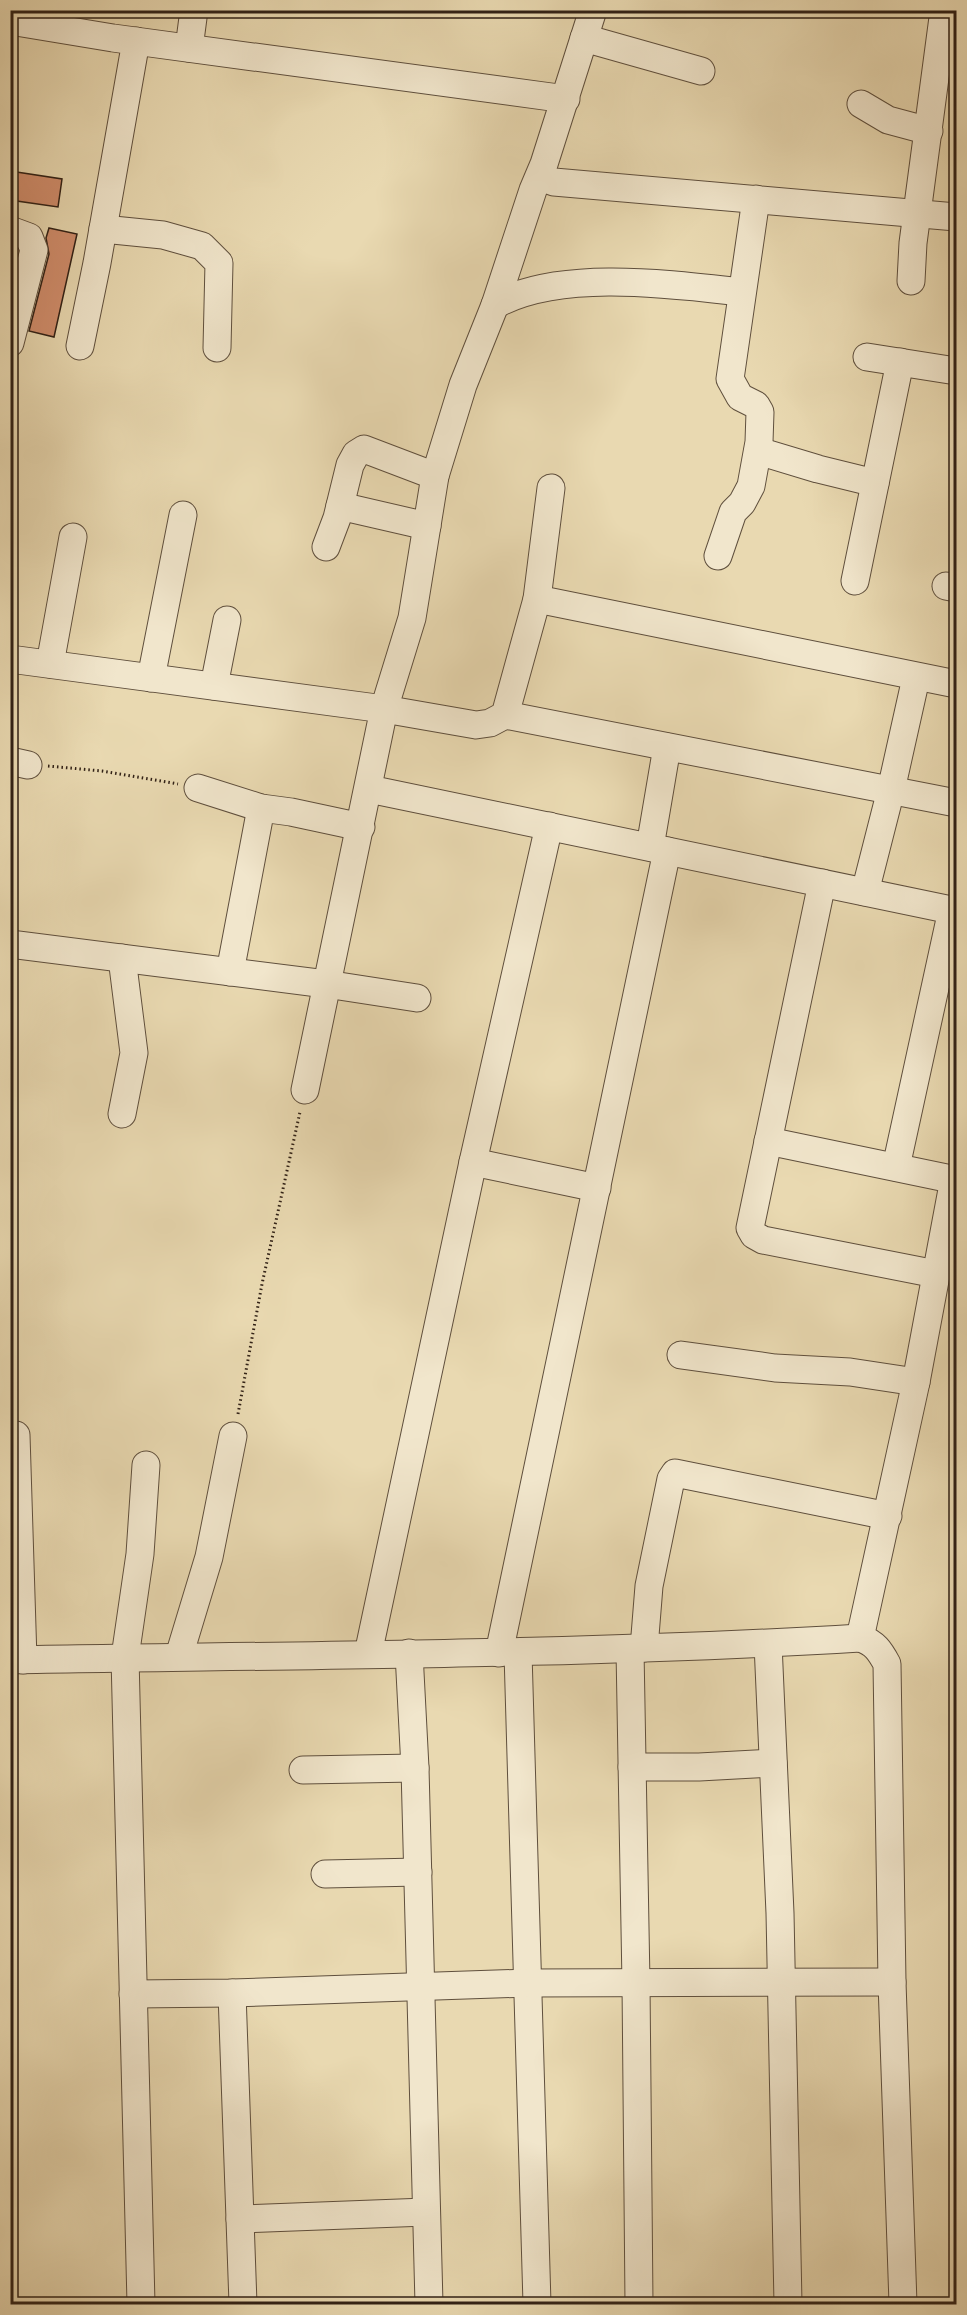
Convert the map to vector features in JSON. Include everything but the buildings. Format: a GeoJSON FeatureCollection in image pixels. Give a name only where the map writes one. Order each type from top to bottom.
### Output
{"type":"FeatureCollection","features":[{"type":"Feature","properties":{"kind":"street"},"geometry":{"type":"LineString","coordinates":[[189,48],[194,10]]}},
{"type":"Feature","properties":{"kind":"street"},"geometry":{"type":"LineString","coordinates":[[305,1090],[384,709],[412,618],[435,476],[463,385],[495,305],[533,190],[540,177],[593,10]]}},
{"type":"Feature","properties":{"kind":"street"},"geometry":{"type":"LineString","coordinates":[[911,281],[917,214],[944,10]]}},
{"type":"Feature","properties":{"kind":"street"},"geometry":{"type":"LineString","coordinates":[[10,21],[82,22],[136,41],[566,99]]}},
{"type":"Feature","properties":{"kind":"street"},"geometry":{"type":"LineString","coordinates":[[584,38],[701,70]]}},
{"type":"Feature","properties":{"kind":"street"},"geometry":{"type":"LineString","coordinates":[[80,346],[136,41]]}},
{"type":"Feature","properties":{"kind":"street"},"geometry":{"type":"LineString","coordinates":[[861,104],[888,120],[929,131]]}},
{"type":"Feature","properties":{"kind":"street"},"geometry":{"type":"LineString","coordinates":[[540,177],[554,182],[890,209],[957,217]]}},
{"type":"Feature","properties":{"kind":"street"},"geometry":{"type":"LineString","coordinates":[[718,556],[733,513],[742,503],[751,486],[758,451],[760,412],[756,405],[740,397],[730,379],[756,199]]}},
{"type":"Feature","properties":{"kind":"street"},"geometry":{"type":"LineString","coordinates":[[103,229],[163,235],[202,246],[219,263],[217,348]]}},
{"type":"Feature","properties":{"kind":"street"},"geometry":{"type":"LineString","coordinates":[[10,230],[29,237],[34,250],[10,343]]}},
{"type":"Feature","properties":{"kind":"street"},"geometry":{"type":"LineString","coordinates":[[495,305],[509,297],[559,284],[666,285],[741,292]]}},
{"type":"Feature","properties":{"kind":"street"},"geometry":{"type":"LineString","coordinates":[[867,357],[957,370]]}},
{"type":"Feature","properties":{"kind":"street"},"geometry":{"type":"LineString","coordinates":[[855,582],[900,362]]}},
{"type":"Feature","properties":{"kind":"street"},"geometry":{"type":"LineString","coordinates":[[326,547],[340,506],[350,465],[356,454],[364,449],[435,476]]}},
{"type":"Feature","properties":{"kind":"street"},"geometry":{"type":"LineString","coordinates":[[758,451],[818,470],[875,483]]}},
{"type":"Feature","properties":{"kind":"street"},"geometry":{"type":"LineString","coordinates":[[505,715],[537,600],[551,488]]}},
{"type":"Feature","properties":{"kind":"street"},"geometry":{"type":"LineString","coordinates":[[340,506],[427,526]]}},
{"type":"Feature","properties":{"kind":"street"},"geometry":{"type":"LineString","coordinates":[[151,678],[183,515]]}},
{"type":"Feature","properties":{"kind":"street"},"geometry":{"type":"LineString","coordinates":[[50,664],[73,537]]}},
{"type":"Feature","properties":{"kind":"street"},"geometry":{"type":"LineString","coordinates":[[537,600],[916,678],[957,684]]}},
{"type":"Feature","properties":{"kind":"street"},"geometry":{"type":"LineString","coordinates":[[214,686],[227,620]]}},
{"type":"Feature","properties":{"kind":"street"},"geometry":{"type":"LineString","coordinates":[[10,659],[384,709],[476,725],[489,723],[505,715],[957,803]]}},
{"type":"Feature","properties":{"kind":"street"},"geometry":{"type":"LineString","coordinates":[[865,892],[916,678]]}},
{"type":"Feature","properties":{"kind":"street"},"geometry":{"type":"LineString","coordinates":[[537,2304],[528,1983],[508,1653],[597,1188],[658,849],[667,747]]}},
{"type":"Feature","properties":{"kind":"street"},"geometry":{"type":"LineString","coordinates":[[198,788],[261,808],[361,827]]}},
{"type":"Feature","properties":{"kind":"street"},"geometry":{"type":"LineString","coordinates":[[369,789],[954,910],[896,1167]]}},
{"type":"Feature","properties":{"kind":"street"},"geometry":{"type":"LineString","coordinates":[[230,972],[261,808]]}},
{"type":"Feature","properties":{"kind":"street"},"geometry":{"type":"LineString","coordinates":[[368,1654],[473,1162],[549,826]]}},
{"type":"Feature","properties":{"kind":"street"},"geometry":{"type":"LineString","coordinates":[[822,883],[750,1228],[754,1235],[763,1240],[936,1274]]}},
{"type":"Feature","properties":{"kind":"street"},"geometry":{"type":"LineString","coordinates":[[10,944],[326,984],[417,998]]}},
{"type":"Feature","properties":{"kind":"street"},"geometry":{"type":"LineString","coordinates":[[122,1114],[134,1053],[123,958]]}},
{"type":"Feature","properties":{"kind":"street"},"geometry":{"type":"LineString","coordinates":[[768,1141],[955,1179],[916,1382],[860,1638]]}},
{"type":"Feature","properties":{"kind":"street"},"geometry":{"type":"LineString","coordinates":[[473,1162],[597,1188]]}},
{"type":"Feature","properties":{"kind":"street"},"geometry":{"type":"LineString","coordinates":[[681,1355],[775,1368],[850,1372],[916,1382]]}},
{"type":"Feature","properties":{"kind":"street"},"geometry":{"type":"LineString","coordinates":[[16,1435],[17,1660],[508,1653],[768,1644],[860,1638],[870,1641],[877,1647],[887,1664],[892,1982],[903,2304]]}},
{"type":"Feature","properties":{"kind":"street"},"geometry":{"type":"LineString","coordinates":[[179,1656],[209,1557],[233,1436]]}},
{"type":"Feature","properties":{"kind":"street"},"geometry":{"type":"LineString","coordinates":[[141,2304],[125,1657],[140,1554],[146,1465]]}},
{"type":"Feature","properties":{"kind":"street"},"geometry":{"type":"LineString","coordinates":[[639,2304],[632,1767],[637,1649],[670,1479],[675,1473],[888,1516]]}},
{"type":"Feature","properties":{"kind":"street"},"geometry":{"type":"LineString","coordinates":[[768,1644],[782,1984],[788,2304]]}},
{"type":"Feature","properties":{"kind":"street"},"geometry":{"type":"LineString","coordinates":[[409,1653],[415,1768],[429,2304]]}},
{"type":"Feature","properties":{"kind":"street"},"geometry":{"type":"LineString","coordinates":[[632,1767],[699,1767],[773,1763]]}},
{"type":"Feature","properties":{"kind":"street"},"geometry":{"type":"LineString","coordinates":[[303,1770],[415,1768]]}},
{"type":"Feature","properties":{"kind":"street"},"geometry":{"type":"LineString","coordinates":[[325,1874],[418,1872]]}},
{"type":"Feature","properties":{"kind":"street"},"geometry":{"type":"LineString","coordinates":[[133,1994],[528,1983],[892,1982]]}},
{"type":"Feature","properties":{"kind":"street"},"geometry":{"type":"LineString","coordinates":[[232,1993],[243,2304]]}},
{"type":"Feature","properties":{"kind":"street"},"geometry":{"type":"LineString","coordinates":[[240,2219],[426,2212]]}},
{"type":"Feature","properties":{"kind":"path"},"geometry":{"type":"LineString","coordinates":[[19,763],[102,771],[198,788]]}},
{"type":"Feature","properties":{"kind":"path"},"geometry":{"type":"LineString","coordinates":[[233,1436],[262,1284],[305,1090]]}}]}
